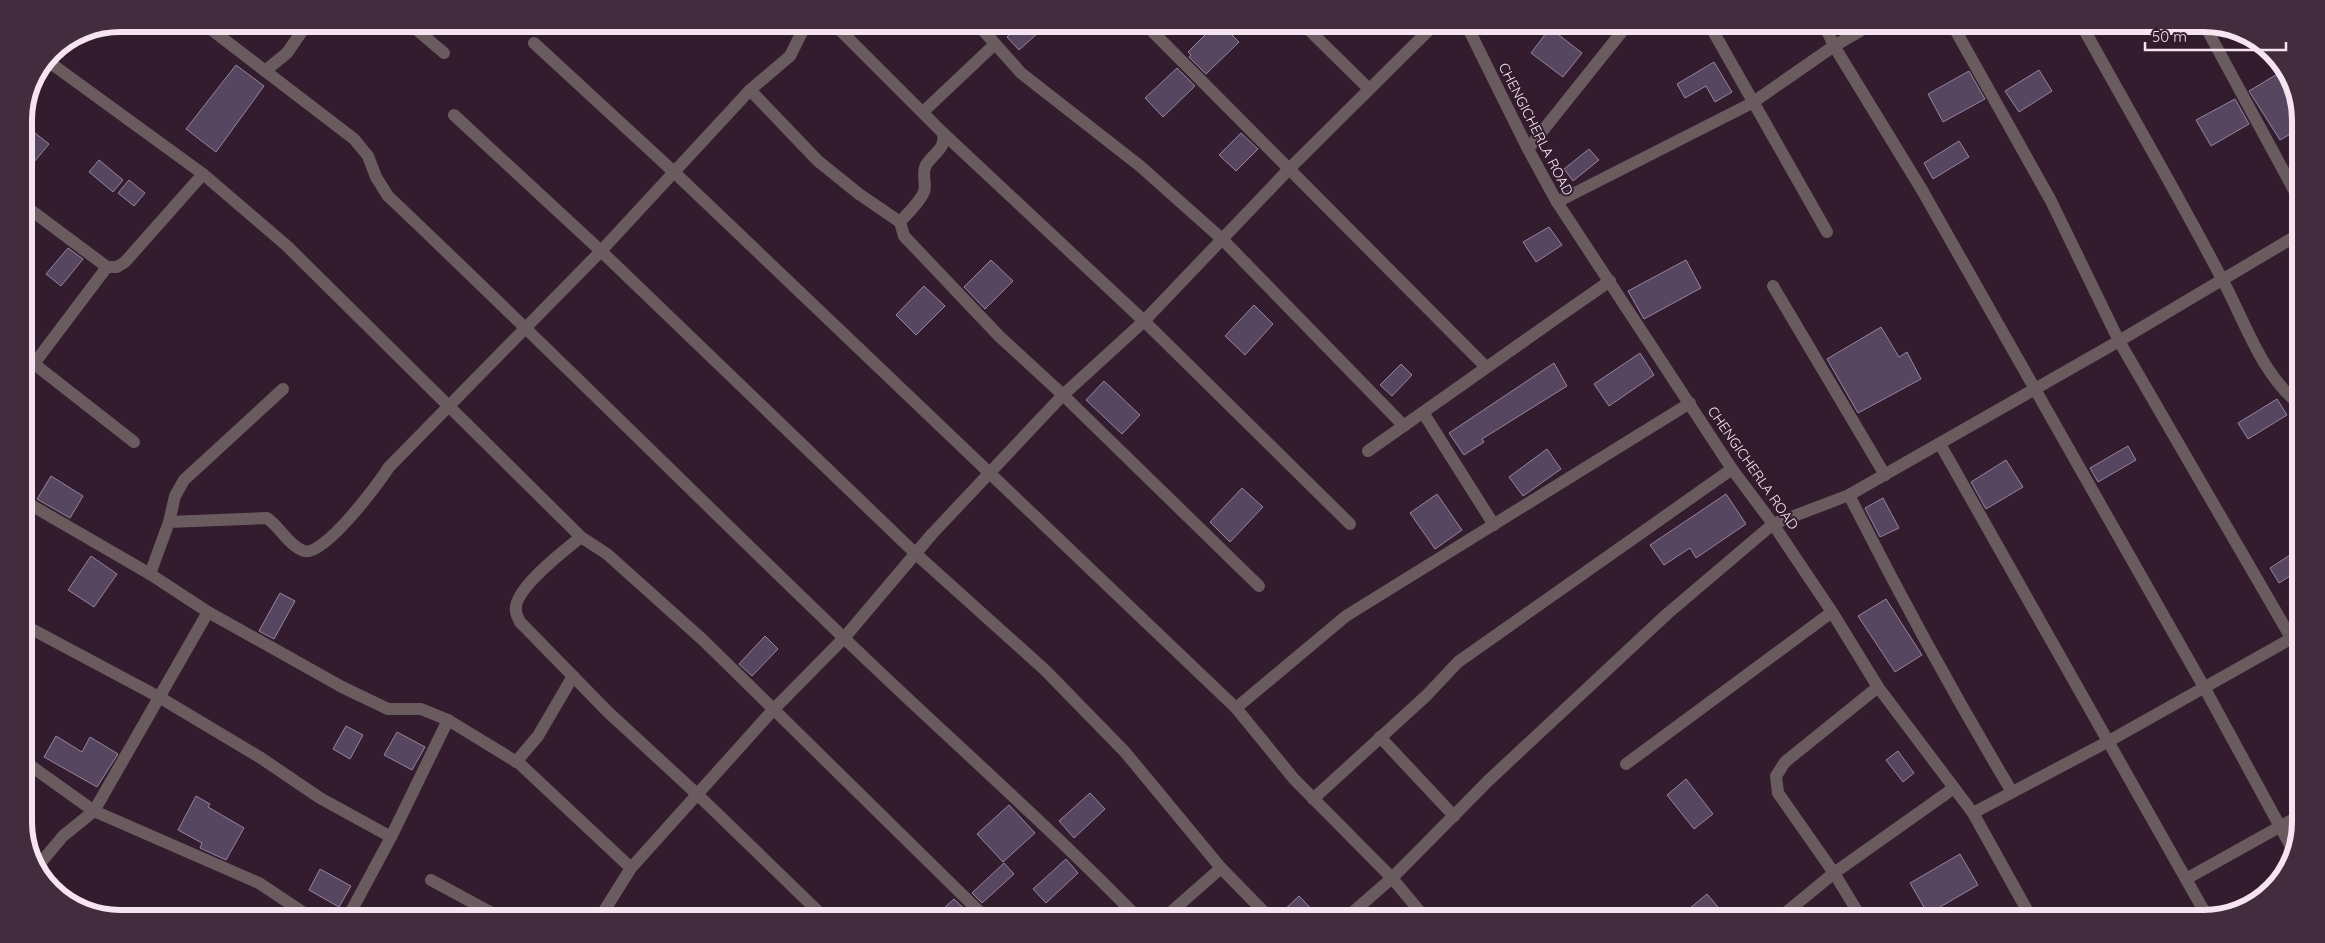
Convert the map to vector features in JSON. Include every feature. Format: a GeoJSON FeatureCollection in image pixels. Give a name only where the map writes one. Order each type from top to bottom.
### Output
{"type":"FeatureCollection","features":[{"type":"Feature","properties":{"kind":"street"},"geometry":{"type":"LineString","coordinates":[[214,32],[354,138],[368,156],[376,177],[388,196],[526,327],[844,638],[1071,851],[1130,910]]}},
{"type":"Feature","properties":{"kind":"street"},"geometry":{"type":"LineString","coordinates":[[265,71],[287,53],[301,32]]}},
{"type":"Feature","properties":{"kind":"street"},"geometry":{"type":"LineString","coordinates":[[419,32],[444,53]]}},
{"type":"Feature","properties":{"kind":"street"},"geometry":{"type":"LineString","coordinates":[[169,522],[267,518],[276,524],[293,545],[305,552],[314,552],[372,493],[389,467],[601,251],[750,90],[790,56],[802,32]]}},
{"type":"Feature","properties":{"kind":"street"},"geometry":{"type":"LineString","coordinates":[[842,32],[943,133],[1144,321],[1350,524]]}},
{"type":"Feature","properties":{"kind":"street"},"geometry":{"type":"LineString","coordinates":[[984,32],[1021,73],[1140,166],[1222,239],[1404,426]]}},
{"type":"Feature","properties":{"kind":"street"},"geometry":{"type":"LineString","coordinates":[[1153,32],[1486,367]]}},
{"type":"Feature","properties":{"kind":"street"},"geometry":{"type":"LineString","coordinates":[[1311,32],[1368,88]]}},
{"type":"Feature","properties":{"kind":"street"},"geometry":{"type":"LineString","coordinates":[[605,910],[631,868],[773,710],[844,638],[989,473],[1064,395],[1144,321],[1368,88],[1427,32]]}},
{"type":"Feature","properties":{"kind":"street","name":"CHENGICHERLA ROAD"},"geometry":{"type":"LineString","coordinates":[[1470,32],[1557,202],[1610,280],[1732,469],[1773,524],[1832,612],[1878,687],[1973,813],[2027,910]]}},
{"type":"Feature","properties":{"kind":"street"},"geometry":{"type":"LineString","coordinates":[[1528,148],[1622,32]]}},
{"type":"Feature","properties":{"kind":"street"},"geometry":{"type":"LineString","coordinates":[[1713,32],[1827,232]]}},
{"type":"Feature","properties":{"kind":"street"},"geometry":{"type":"LineString","coordinates":[[1828,32],[1834,46],[1922,190],[2204,687],[2290,844]]}},
{"type":"Feature","properties":{"kind":"street"},"geometry":{"type":"LineString","coordinates":[[1557,202],[1752,103],[1834,46],[1858,32]]}},
{"type":"Feature","properties":{"kind":"street"},"geometry":{"type":"LineString","coordinates":[[1956,32],[2051,201],[2119,341],[2292,629]]}},
{"type":"Feature","properties":{"kind":"street"},"geometry":{"type":"LineString","coordinates":[[2085,32],[2223,279],[2261,358],[2273,379],[2292,397]]}},
{"type":"Feature","properties":{"kind":"street"},"geometry":{"type":"LineString","coordinates":[[2209,33],[2292,186]]}},
{"type":"Feature","properties":{"kind":"street"},"geometry":{"type":"LineString","coordinates":[[534,43],[675,173],[1236,708],[1294,779],[1392,878],[1419,910]]}},
{"type":"Feature","properties":{"kind":"street"},"geometry":{"type":"LineString","coordinates":[[923,112],[995,44]]}},
{"type":"Feature","properties":{"kind":"street"},"geometry":{"type":"LineString","coordinates":[[52,66],[203,174],[287,246],[581,538],[607,554],[703,640],[978,910]]}},
{"type":"Feature","properties":{"kind":"street"},"geometry":{"type":"LineString","coordinates":[[750,90],[818,161],[859,194],[900,222],[904,236],[999,336],[1064,395],[1259,586]]}},
{"type":"Feature","properties":{"kind":"street"},"geometry":{"type":"LineString","coordinates":[[454,115],[601,251],[916,554],[1045,670],[1118,745],[1221,868],[1261,910]]}},
{"type":"Feature","properties":{"kind":"street"},"geometry":{"type":"LineString","coordinates":[[900,222],[924,191],[925,169],[927,164],[942,149],[943,133]]}},
{"type":"Feature","properties":{"kind":"street"},"geometry":{"type":"LineString","coordinates":[[33,212],[107,267],[117,267],[125,262],[203,174]]}},
{"type":"Feature","properties":{"kind":"street"},"geometry":{"type":"LineString","coordinates":[[1355,910],[1392,878],[1454,816],[1667,614],[1773,524],[1849,495],[2119,341],[2292,238]]}},
{"type":"Feature","properties":{"kind":"street"},"geometry":{"type":"LineString","coordinates":[[33,354],[107,267]]}},
{"type":"Feature","properties":{"kind":"street"},"geometry":{"type":"LineString","coordinates":[[1368,450],[1424,414],[1486,367],[1610,280]]}},
{"type":"Feature","properties":{"kind":"street"},"geometry":{"type":"LineString","coordinates":[[1773,286],[1885,475]]}},
{"type":"Feature","properties":{"kind":"street"},"geometry":{"type":"LineString","coordinates":[[33,364],[134,442]]}},
{"type":"Feature","properties":{"kind":"street"},"geometry":{"type":"LineString","coordinates":[[150,574],[169,522],[175,496],[184,480],[283,389]]}},
{"type":"Feature","properties":{"kind":"street"},"geometry":{"type":"LineString","coordinates":[[1236,708],[1346,616],[1690,403]]}},
{"type":"Feature","properties":{"kind":"street"},"geometry":{"type":"LineString","coordinates":[[1424,414],[1494,525]]}},
{"type":"Feature","properties":{"kind":"street"},"geometry":{"type":"LineString","coordinates":[[1940,444],[2204,910]]}},
{"type":"Feature","properties":{"kind":"street"},"geometry":{"type":"LineString","coordinates":[[1313,799],[1427,695],[1458,662],[1732,469]]}},
{"type":"Feature","properties":{"kind":"street"},"geometry":{"type":"LineString","coordinates":[[1849,495],[1888,573],[1950,686],[2012,792]]}},
{"type":"Feature","properties":{"kind":"street"},"geometry":{"type":"LineString","coordinates":[[33,506],[150,574],[208,612],[342,687],[388,710],[421,709],[448,720],[516,762],[631,868]]}},
{"type":"Feature","properties":{"kind":"street"},"geometry":{"type":"LineString","coordinates":[[581,538],[541,570],[517,600],[515,611],[520,622],[638,741],[698,795],[817,910]]}},
{"type":"Feature","properties":{"kind":"street"},"geometry":{"type":"LineString","coordinates":[[42,861],[63,836],[94,811],[208,612]]}},
{"type":"Feature","properties":{"kind":"street"},"geometry":{"type":"LineString","coordinates":[[1626,764],[1832,612]]}},
{"type":"Feature","properties":{"kind":"street"},"geometry":{"type":"LineString","coordinates":[[33,630],[159,697],[261,758],[320,798],[391,837]]}},
{"type":"Feature","properties":{"kind":"street"},"geometry":{"type":"LineString","coordinates":[[1973,813],[2109,741],[2292,638]]}},
{"type":"Feature","properties":{"kind":"street"},"geometry":{"type":"LineString","coordinates":[[516,762],[538,736],[573,676]]}},
{"type":"Feature","properties":{"kind":"street"},"geometry":{"type":"LineString","coordinates":[[1857,910],[1834,873],[1778,793],[1776,776],[1785,762],[1878,687]]}},
{"type":"Feature","properties":{"kind":"street"},"geometry":{"type":"LineString","coordinates":[[352,910],[391,837],[448,720]]}},
{"type":"Feature","properties":{"kind":"street"},"geometry":{"type":"LineString","coordinates":[[1380,737],[1454,816]]}},
{"type":"Feature","properties":{"kind":"street"},"geometry":{"type":"LineString","coordinates":[[33,767],[94,811],[259,883],[300,910]]}},
{"type":"Feature","properties":{"kind":"street"},"geometry":{"type":"LineString","coordinates":[[1789,910],[1834,873],[1954,788]]}},
{"type":"Feature","properties":{"kind":"street"},"geometry":{"type":"LineString","coordinates":[[2186,878],[2292,819]]}},
{"type":"Feature","properties":{"kind":"street"},"geometry":{"type":"LineString","coordinates":[[1173,910],[1221,868]]}},
{"type":"Feature","properties":{"kind":"street"},"geometry":{"type":"LineString","coordinates":[[431,880],[486,910]]}},
{"type":"Feature","properties":{"kind":"building"},"geometry":{"type":"Polygon","coordinates":[[[1006,32],[1039,32],[1019,50],[1007,37],[1009,35],[1006,32]]]}},
{"type":"Feature","properties":{"kind":"building"},"geometry":{"type":"Polygon","coordinates":[[[1208,32],[1229,32],[1239,42],[1206,74],[1189,57],[1191,55],[1188,52],[1208,32]]]}},
{"type":"Feature","properties":{"kind":"building"},"geometry":{"type":"Polygon","coordinates":[[[1547,32],[1555,32],[1582,53],[1563,77],[1531,53],[1547,32]]]}},
{"type":"Feature","properties":{"kind":"building"},"geometry":{"type":"Polygon","coordinates":[[[1714,62],[1732,92],[1715,102],[1706,86],[1685,98],[1677,84],[1714,62]]]}},
{"type":"Feature","properties":{"kind":"building"},"geometry":{"type":"Polygon","coordinates":[[[236,65],[264,86],[216,152],[186,129],[236,65]]]}},
{"type":"Feature","properties":{"kind":"building"},"geometry":{"type":"Polygon","coordinates":[[[1177,68],[1195,86],[1163,117],[1145,98],[1177,68]]]}},
{"type":"Feature","properties":{"kind":"building"},"geometry":{"type":"Polygon","coordinates":[[[2039,70],[2052,91],[2019,112],[2005,91],[2039,70]]]}},
{"type":"Feature","properties":{"kind":"building"},"geometry":{"type":"Polygon","coordinates":[[[1969,71],[1985,99],[1943,122],[1928,94],[1969,71]]]}},
{"type":"Feature","properties":{"kind":"building"},"geometry":{"type":"Polygon","coordinates":[[[2279,73],[2291,103],[2292,133],[2280,140],[2249,91],[2279,73]]]}},
{"type":"Feature","properties":{"kind":"building"},"geometry":{"type":"Polygon","coordinates":[[[2235,99],[2249,124],[2211,146],[2196,120],[2235,99]]]}},
{"type":"Feature","properties":{"kind":"building"},"geometry":{"type":"Polygon","coordinates":[[[35,133],[49,144],[33,163],[33,135],[35,133]]]}},
{"type":"Feature","properties":{"kind":"building"},"geometry":{"type":"Polygon","coordinates":[[[1241,133],[1258,149],[1236,171],[1219,155],[1241,133]]]}},
{"type":"Feature","properties":{"kind":"building"},"geometry":{"type":"Polygon","coordinates":[[[1959,141],[1969,157],[1933,179],[1924,163],[1959,141]]]}},
{"type":"Feature","properties":{"kind":"building"},"geometry":{"type":"Polygon","coordinates":[[[1589,149],[1599,160],[1573,181],[1564,169],[1589,149]]]}},
{"type":"Feature","properties":{"kind":"building"},"geometry":{"type":"Polygon","coordinates":[[[99,160],[123,180],[113,192],[89,172],[99,160]]]}},
{"type":"Feature","properties":{"kind":"building"},"geometry":{"type":"Polygon","coordinates":[[[129,180],[145,193],[134,206],[118,193],[129,180]]]}},
{"type":"Feature","properties":{"kind":"building"},"geometry":{"type":"Polygon","coordinates":[[[1549,227],[1562,245],[1536,262],[1523,242],[1549,227]]]}},
{"type":"Feature","properties":{"kind":"building"},"geometry":{"type":"Polygon","coordinates":[[[68,248],[83,259],[61,286],[46,274],[68,248]]]}},
{"type":"Feature","properties":{"kind":"building"},"geometry":{"type":"Polygon","coordinates":[[[991,260],[1013,281],[985,309],[964,287],[991,260]]]}},
{"type":"Feature","properties":{"kind":"building"},"geometry":{"type":"Polygon","coordinates":[[[1686,260],[1701,288],[1644,319],[1628,291],[1686,260]]]}},
{"type":"Feature","properties":{"kind":"building"},"geometry":{"type":"Polygon","coordinates":[[[924,286],[945,306],[916,335],[896,315],[924,286]]]}},
{"type":"Feature","properties":{"kind":"building"},"geometry":{"type":"Polygon","coordinates":[[[1254,305],[1273,324],[1245,355],[1225,336],[1254,305]]]}},
{"type":"Feature","properties":{"kind":"building"},"geometry":{"type":"Polygon","coordinates":[[[1881,327],[1899,357],[1907,352],[1921,379],[1858,413],[1827,359],[1881,327]]]}},
{"type":"Feature","properties":{"kind":"building"},"geometry":{"type":"Polygon","coordinates":[[[1640,353],[1654,375],[1609,406],[1594,384],[1640,353]]]}},
{"type":"Feature","properties":{"kind":"building"},"geometry":{"type":"Polygon","coordinates":[[[1554,363],[1567,386],[1482,439],[1484,442],[1464,455],[1449,433],[1554,363]]]}},
{"type":"Feature","properties":{"kind":"building"},"geometry":{"type":"Polygon","coordinates":[[[1401,364],[1412,375],[1392,396],[1380,385],[1401,364]]]}},
{"type":"Feature","properties":{"kind":"building"},"geometry":{"type":"Polygon","coordinates":[[[1104,381],[1140,415],[1122,434],[1086,400],[1104,381]]]}},
{"type":"Feature","properties":{"kind":"building"},"geometry":{"type":"Polygon","coordinates":[[[2277,399],[2287,415],[2248,439],[2238,423],[2277,399]]]}},
{"type":"Feature","properties":{"kind":"building"},"geometry":{"type":"Polygon","coordinates":[[[2128,446],[2136,460],[2098,482],[2090,468],[2128,446]]]}},
{"type":"Feature","properties":{"kind":"building"},"geometry":{"type":"Polygon","coordinates":[[[1547,449],[1561,469],[1523,496],[1509,477],[1547,449]]]}},
{"type":"Feature","properties":{"kind":"building"},"geometry":{"type":"Polygon","coordinates":[[[2006,460],[2023,487],[1986,509],[1971,482],[2006,460]]]}},
{"type":"Feature","properties":{"kind":"building"},"geometry":{"type":"Polygon","coordinates":[[[51,476],[83,496],[70,518],[37,499],[51,476]]]}},
{"type":"Feature","properties":{"kind":"building"},"geometry":{"type":"Polygon","coordinates":[[[1242,488],[1263,507],[1230,542],[1210,522],[1242,488]]]}},
{"type":"Feature","properties":{"kind":"building"},"geometry":{"type":"Polygon","coordinates":[[[1437,494],[1462,530],[1435,549],[1410,513],[1437,494]]]}},
{"type":"Feature","properties":{"kind":"building"},"geometry":{"type":"Polygon","coordinates":[[[1726,494],[1746,524],[1696,558],[1690,548],[1664,565],[1650,545],[1726,494]]]}},
{"type":"Feature","properties":{"kind":"building"},"geometry":{"type":"Polygon","coordinates":[[[1883,498],[1899,528],[1880,537],[1865,508],[1883,498]]]}},
{"type":"Feature","properties":{"kind":"building"},"geometry":{"type":"Polygon","coordinates":[[[2292,554],[2292,575],[2279,583],[2270,568],[2292,554]]]}},
{"type":"Feature","properties":{"kind":"building"},"geometry":{"type":"Polygon","coordinates":[[[91,556],[117,574],[94,607],[68,590],[91,556]]]}},
{"type":"Feature","properties":{"kind":"building"},"geometry":{"type":"Polygon","coordinates":[[[280,593],[295,601],[274,639],[259,631],[280,593]]]}},
{"type":"Feature","properties":{"kind":"building"},"geometry":{"type":"Polygon","coordinates":[[[1886,599],[1922,655],[1895,672],[1858,616],[1886,599]]]}},
{"type":"Feature","properties":{"kind":"building"},"geometry":{"type":"Polygon","coordinates":[[[765,636],[778,649],[752,676],[739,664],[765,636]]]}},
{"type":"Feature","properties":{"kind":"building"},"geometry":{"type":"Polygon","coordinates":[[[346,726],[363,735],[350,759],[333,749],[346,726]]]}},
{"type":"Feature","properties":{"kind":"building"},"geometry":{"type":"Polygon","coordinates":[[[397,732],[425,747],[412,770],[384,755],[397,732]]]}},
{"type":"Feature","properties":{"kind":"building"},"geometry":{"type":"Polygon","coordinates":[[[56,736],[82,752],[90,737],[118,754],[97,787],[44,757],[56,736]]]}},
{"type":"Feature","properties":{"kind":"building"},"geometry":{"type":"Polygon","coordinates":[[[1898,751],[1914,773],[1903,782],[1886,760],[1898,751]]]}},
{"type":"Feature","properties":{"kind":"building"},"geometry":{"type":"Polygon","coordinates":[[[1686,779],[1713,814],[1694,829],[1667,795],[1686,779]]]}},
{"type":"Feature","properties":{"kind":"building"},"geometry":{"type":"Polygon","coordinates":[[[1090,793],[1105,809],[1074,838],[1059,821],[1090,793]]]}},
{"type":"Feature","properties":{"kind":"building"},"geometry":{"type":"Polygon","coordinates":[[[196,796],[210,804],[208,807],[244,828],[226,860],[200,848],[202,843],[178,830],[196,796]]]}},
{"type":"Feature","properties":{"kind":"building"},"geometry":{"type":"Polygon","coordinates":[[[1009,805],[1035,833],[1003,862],[977,834],[1009,805]]]}},
{"type":"Feature","properties":{"kind":"building"},"geometry":{"type":"Polygon","coordinates":[[[1960,854],[1978,885],[1935,910],[1926,910],[1910,883],[1960,854]]]}},
{"type":"Feature","properties":{"kind":"building"},"geometry":{"type":"Polygon","coordinates":[[[1066,859],[1078,873],[1046,903],[1033,889],[1066,859]]]}},
{"type":"Feature","properties":{"kind":"building"},"geometry":{"type":"Polygon","coordinates":[[[1004,863],[1014,874],[982,903],[972,893],[1004,863]]]}},
{"type":"Feature","properties":{"kind":"building"},"geometry":{"type":"Polygon","coordinates":[[[320,869],[351,886],[339,907],[309,890],[320,869]]]}},
{"type":"Feature","properties":{"kind":"building"},"geometry":{"type":"Polygon","coordinates":[[[1707,894],[1720,910],[1688,910],[1707,894]]]}},
{"type":"Feature","properties":{"kind":"building"},"geometry":{"type":"Polygon","coordinates":[[[1299,896],[1312,910],[1284,910],[1299,896]]]}},
{"type":"Feature","properties":{"kind":"building"},"geometry":{"type":"Polygon","coordinates":[[[954,899],[966,910],[942,910],[954,899]]]}}]}
